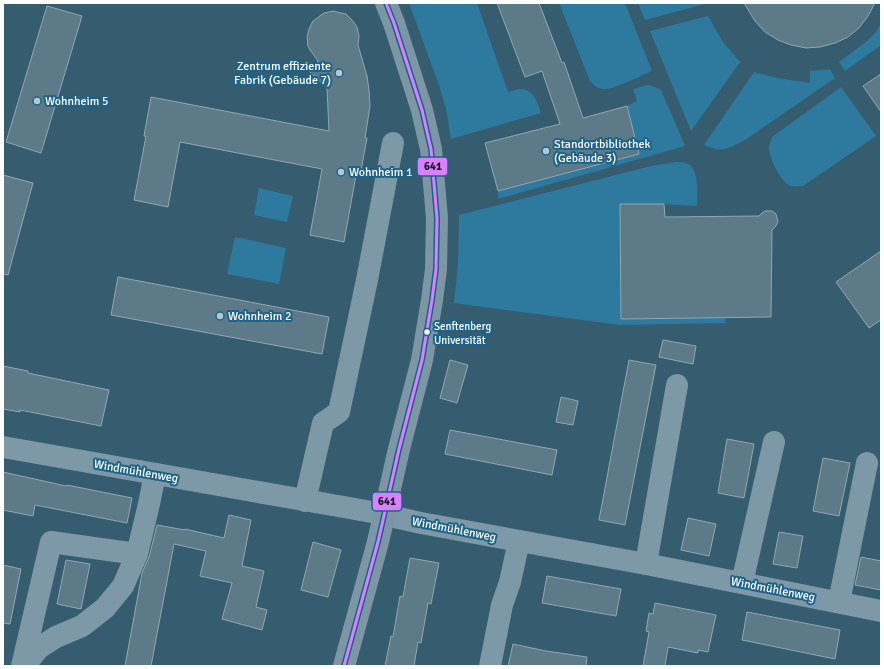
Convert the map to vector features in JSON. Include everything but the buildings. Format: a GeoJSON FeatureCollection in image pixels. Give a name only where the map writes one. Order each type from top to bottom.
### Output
{"type":"FeatureCollection","features":[{"type":"Feature","properties":{"kind":"main road"},"geometry":{"type":"LineString","coordinates":[[344,666],[384,515],[422,360],[436,269],[437,218],[431,149],[422,110],[394,23],[386,3]]}},
{"type":"Feature","properties":{"kind":"street"},"geometry":{"type":"LineString","coordinates":[[305,500],[323,423],[339,412],[367,280],[393,143]]}},
{"type":"Feature","properties":{"kind":"street"},"geometry":{"type":"LineString","coordinates":[[646,564],[677,385]]}},
{"type":"Feature","properties":{"kind":"street"},"geometry":{"type":"LineString","coordinates":[[742,583],[774,442]]}},
{"type":"Feature","properties":{"kind":"street","name":"Windmühlenweg"},"geometry":{"type":"LineString","coordinates":[[3,447],[305,500],[646,564],[881,611]]}},
{"type":"Feature","properties":{"kind":"street"},"geometry":{"type":"LineString","coordinates":[[839,602],[867,463]]}},
{"type":"Feature","properties":{"kind":"street"},"geometry":{"type":"LineString","coordinates":[[23,666],[40,648],[56,637],[82,626],[105,608],[123,586],[137,554],[155,474]]}},
{"type":"Feature","properties":{"kind":"street"},"geometry":{"type":"LineString","coordinates":[[490,666],[502,605],[510,582],[519,541]]}},
{"type":"Feature","properties":{"kind":"street"},"geometry":{"type":"LineString","coordinates":[[23,666],[51,542],[137,554]]}},
{"type":"Feature","properties":{"kind":"shaded area"},"geometry":{"type":"Polygon","coordinates":[[[409,3],[477,3],[508,92],[521,89],[529,91],[537,101],[541,113],[451,139],[446,109],[440,88],[409,3]]]}},
{"type":"Feature","properties":{"kind":"shaded area"},"geometry":{"type":"Polygon","coordinates":[[[559,3],[625,3],[652,71],[608,89],[596,86],[590,81],[559,3]]]}},
{"type":"Feature","properties":{"kind":"shaded area"},"geometry":{"type":"Polygon","coordinates":[[[638,3],[705,3],[705,4],[645,20],[638,3]]]}},
{"type":"Feature","properties":{"kind":"shaded area"},"geometry":{"type":"Polygon","coordinates":[[[708,16],[723,42],[740,62],[691,131],[650,31],[708,16]]]}},
{"type":"Feature","properties":{"kind":"shaded area"},"geometry":{"type":"Polygon","coordinates":[[[881,23],[881,45],[845,71],[839,62],[867,41],[876,32],[881,23]]]}},
{"type":"Feature","properties":{"kind":"shaded area"},"geometry":{"type":"Polygon","coordinates":[[[830,69],[835,78],[748,138],[726,149],[716,149],[704,145],[754,72],[810,83],[810,71],[830,69]]]}},
{"type":"Feature","properties":{"kind":"shaded area"},"geometry":{"type":"Polygon","coordinates":[[[648,85],[661,90],[685,146],[498,199],[498,191],[639,154],[627,106],[637,101],[633,89],[648,85]]]}},
{"type":"Feature","properties":{"kind":"shaded area"},"geometry":{"type":"Polygon","coordinates":[[[841,87],[876,136],[803,186],[791,186],[787,184],[779,175],[769,150],[772,137],[841,87]]]}},
{"type":"Feature","properties":{"kind":"shaded area"},"geometry":{"type":"Polygon","coordinates":[[[676,162],[686,163],[694,170],[697,182],[697,206],[620,204],[621,319],[725,317],[726,323],[620,325],[454,303],[458,264],[459,215],[651,166],[676,162]]]}},
{"type":"Feature","properties":{"kind":"shaded area"},"geometry":{"type":"Polygon","coordinates":[[[259,188],[293,196],[287,222],[254,215],[259,188]]]}},
{"type":"Feature","properties":{"kind":"shaded area"},"geometry":{"type":"Polygon","coordinates":[[[235,237],[286,248],[279,284],[227,274],[235,237]]]}},
{"type":"Feature","properties":{"kind":"transit line","name":"641"},"geometry":{"type":"LineString","coordinates":[[344,666],[378,542],[399,449],[422,360],[436,269],[437,218],[431,149],[422,110],[394,23],[386,3]]}},
{"type":"Feature","properties":{"kind":"place","name":"Zentrum effiziente Fabrik (Gebäude 7)"},"geometry":{"type":"Point","coordinates":[339,73]}},
{"type":"Feature","properties":{"kind":"place","name":"Wohnheim 5"},"geometry":{"type":"Point","coordinates":[37,101]}},
{"type":"Feature","properties":{"kind":"place","name":"Standortbibliothek (Gebäude 3)"},"geometry":{"type":"Point","coordinates":[546,151]}},
{"type":"Feature","properties":{"kind":"place","name":"Wohnheim 1"},"geometry":{"type":"Point","coordinates":[341,172]}},
{"type":"Feature","properties":{"kind":"place","name":"Wohnheim 2"},"geometry":{"type":"Point","coordinates":[220,316]}},
{"type":"Feature","properties":{"kind":"place","name":"Senftenberg Universität"},"geometry":{"type":"Point","coordinates":[427,332]}}]}
